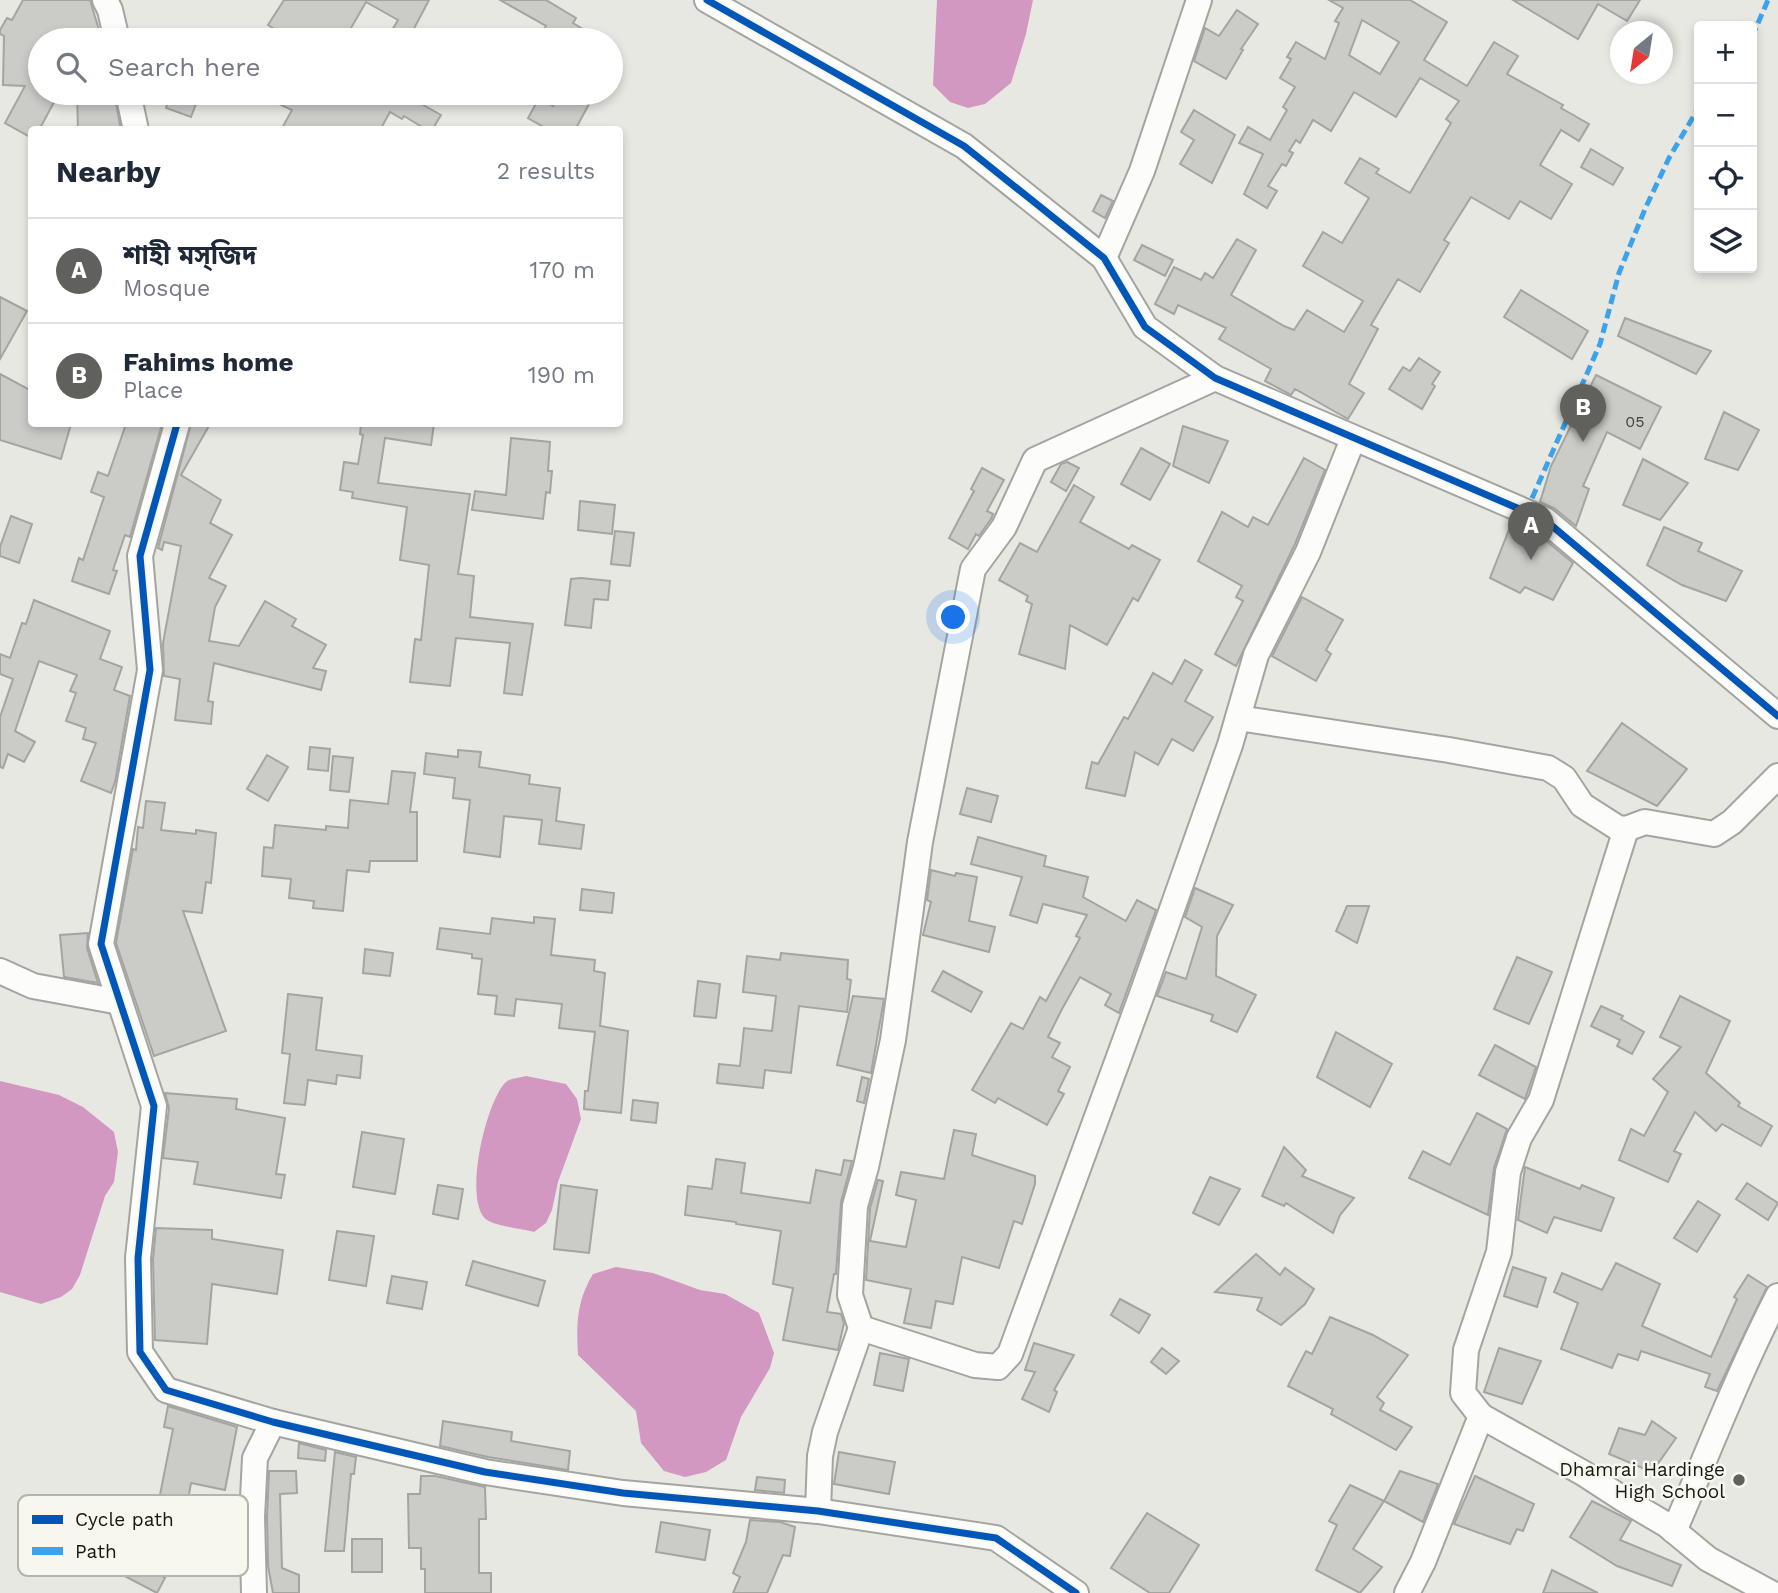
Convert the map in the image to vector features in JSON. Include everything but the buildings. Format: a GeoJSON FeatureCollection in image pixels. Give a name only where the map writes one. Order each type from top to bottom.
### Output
{"type":"FeatureCollection","features":[{"type":"Feature","properties":{"kind":"street"},"geometry":{"type":"LineString","coordinates":[[105,0],[114,28]]}},
{"type":"Feature","properties":{"kind":"street"},"geometry":{"type":"LineString","coordinates":[[707,0],[964,146],[1104,258],[1145,327],[1215,379],[1545,520],[1778,716]]}},
{"type":"Feature","properties":{"kind":"street"},"geometry":{"type":"LineString","coordinates":[[1104,258],[1142,171],[1199,0]]}},
{"type":"Feature","properties":{"kind":"street"},"geometry":{"type":"LineString","coordinates":[[131,105],[135,126]]}},
{"type":"Feature","properties":{"kind":"street"},"geometry":{"type":"LineString","coordinates":[[818,1511],[820,1456],[825,1432],[861,1328],[849,1295],[855,1206],[893,1040],[920,842],[973,569],[1004,527],[1035,460],[1215,379]]}},
{"type":"Feature","properties":{"kind":"street"},"geometry":{"type":"LineString","coordinates":[[176,427],[141,556],[150,670],[101,944],[154,1107],[138,1258],[140,1352],[166,1390],[273,1422],[485,1472],[623,1493],[818,1511],[996,1538],[1076,1593]]}},
{"type":"Feature","properties":{"kind":"street"},"geometry":{"type":"LineString","coordinates":[[861,1328],[975,1365],[998,1367],[1010,1354],[1138,1007],[1238,718],[1256,655],[1308,552],[1353,439]]}},
{"type":"Feature","properties":{"kind":"street"},"geometry":{"type":"LineString","coordinates":[[1238,718],[1548,768],[1564,778],[1582,805],[1618,828],[1626,829],[1645,822],[1714,834],[1732,822],[1778,776]]}},
{"type":"Feature","properties":{"kind":"street"},"geometry":{"type":"LineString","coordinates":[[1626,829],[1541,1100],[1519,1138],[1508,1172],[1499,1252],[1466,1350],[1464,1393],[1481,1416],[1583,1472],[1674,1531],[1708,1559],[1771,1593]]}},
{"type":"Feature","properties":{"kind":"street"},"geometry":{"type":"LineString","coordinates":[[0,971],[33,986],[120,1002]]}},
{"type":"Feature","properties":{"kind":"street"},"geometry":{"type":"LineString","coordinates":[[1674,1531],[1749,1353],[1778,1296]]}},
{"type":"Feature","properties":{"kind":"street"},"geometry":{"type":"LineString","coordinates":[[1407,1593],[1423,1562],[1481,1416]]}},
{"type":"Feature","properties":{"kind":"street"},"geometry":{"type":"LineString","coordinates":[[254,1593],[252,1517],[255,1458],[273,1422]]}},
{"type":"Feature","properties":{"kind":"shaded area"},"geometry":{"type":"Polygon","coordinates":[[[937,0],[1033,0],[1011,83],[985,104],[968,108],[950,102],[933,85],[937,0]]]}},
{"type":"Feature","properties":{"kind":"shaded area"},"geometry":{"type":"Polygon","coordinates":[[[526,1076],[566,1084],[577,1099],[581,1119],[558,1182],[552,1210],[546,1223],[534,1232],[487,1220],[480,1210],[477,1194],[480,1151],[498,1092],[506,1082],[526,1076]]]}},
{"type":"Feature","properties":{"kind":"shaded area"},"geometry":{"type":"Polygon","coordinates":[[[0,1081],[59,1095],[83,1107],[114,1132],[118,1152],[114,1182],[105,1196],[80,1275],[72,1289],[61,1297],[41,1304],[0,1292],[0,1081]]]}},
{"type":"Feature","properties":{"kind":"shaded area"},"geometry":{"type":"Polygon","coordinates":[[[616,1267],[653,1273],[700,1290],[725,1294],[759,1313],[774,1353],[770,1368],[741,1417],[726,1460],[706,1472],[685,1477],[664,1471],[641,1443],[636,1411],[578,1355],[577,1333],[584,1293],[593,1274],[616,1267]]]}},
{"type":"Feature","properties":{"kind":"marked path"},"geometry":{"type":"LineString","coordinates":[[1757,25],[1768,0]]}},
{"type":"Feature","properties":{"kind":"marked path"},"geometry":{"type":"LineString","coordinates":[[1526,512],[1600,344],[1619,273],[1645,209],[1669,158],[1694,116]]}},
{"type":"Feature","properties":{"kind":"cycle path"},"geometry":{"type":"LineString","coordinates":[[707,0],[964,146],[1104,258],[1145,327],[1215,378],[1545,520],[1778,716]]}},
{"type":"Feature","properties":{"kind":"cycle path"},"geometry":{"type":"LineString","coordinates":[[176,427],[140,556],[150,670],[101,944],[154,1106],[138,1258],[140,1352],[166,1390],[273,1422],[485,1472],[623,1493],[818,1511],[996,1538],[1076,1593]]}},
{"type":"Feature","properties":{"kind":"place","name":"Fahims home"},"geometry":{"type":"Point","coordinates":[1583,442]}},
{"type":"Feature","properties":{"kind":"place","name":"শাহী মস্জিদ"},"geometry":{"type":"Point","coordinates":[1531,560]}},
{"type":"Feature","properties":{"kind":"place","name":"Dhamrai Hardinge High School"},"geometry":{"type":"Point","coordinates":[1739,1480]}}]}
